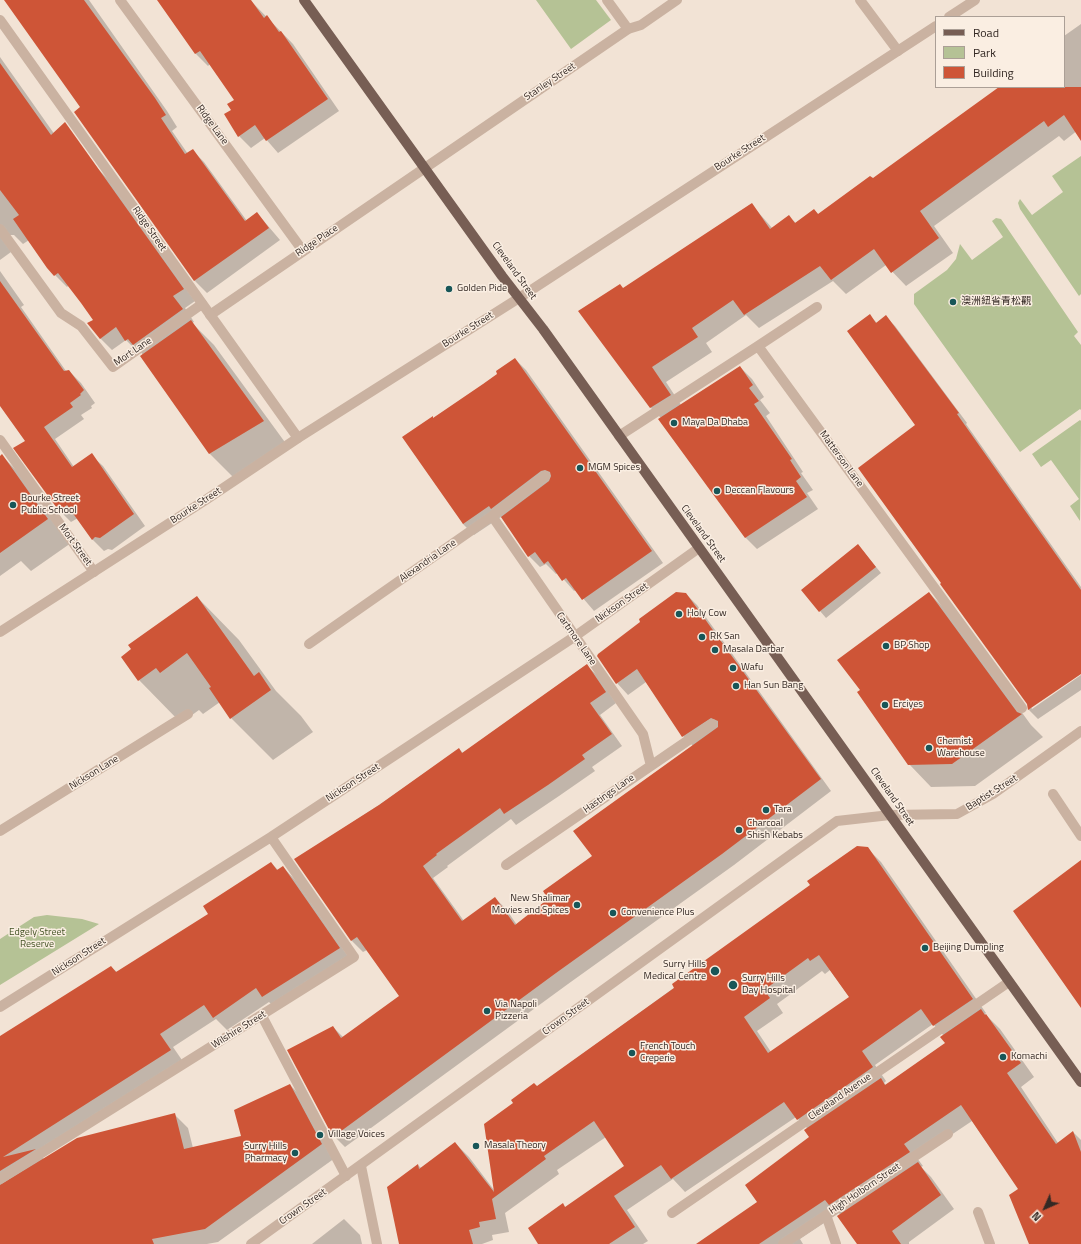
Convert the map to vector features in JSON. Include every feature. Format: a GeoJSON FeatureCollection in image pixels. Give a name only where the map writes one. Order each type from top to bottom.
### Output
{"type":"FeatureCollection","features":[{"type":"Feature","properties":{"kind":"main road","name":"Cleveland Street"},"geometry":{"type":"LineString","coordinates":[[304,0],[543,329],[1081,1082]]}},
{"type":"Feature","properties":{"kind":"street","name":"Ridge Lane"},"geometry":{"type":"LineString","coordinates":[[120,0],[303,251]]}},
{"type":"Feature","properties":{"kind":"street"},"geometry":{"type":"LineString","coordinates":[[607,0],[628,29]]}},
{"type":"Feature","properties":{"kind":"street","name":"Stanley Street"},"geometry":{"type":"LineString","coordinates":[[425,168],[628,29],[641,25],[677,0]]}},
{"type":"Feature","properties":{"kind":"street"},"geometry":{"type":"LineString","coordinates":[[860,0],[898,51]]}},
{"type":"Feature","properties":{"kind":"street"},"geometry":{"type":"LineString","coordinates":[[951,16],[975,0]]}},
{"type":"Feature","properties":{"kind":"street","name":"Ridge Street"},"geometry":{"type":"LineString","coordinates":[[0,20],[298,438]]}},
{"type":"Feature","properties":{"kind":"street","name":"Bourke Street"},"geometry":{"type":"LineString","coordinates":[[0,632],[298,438],[519,298],[935,27]]}},
{"type":"Feature","properties":{"kind":"street","name":"Ridge Place"},"geometry":{"type":"LineString","coordinates":[[210,315],[425,168]]}},
{"type":"Feature","properties":{"kind":"street","name":"Mort Lane"},"geometry":{"type":"LineString","coordinates":[[0,229],[61,313],[81,326],[113,367],[202,304]]}},
{"type":"Feature","properties":{"kind":"street"},"geometry":{"type":"LineString","coordinates":[[619,436],[817,307]]}},
{"type":"Feature","properties":{"kind":"street","name":"Matterson Lane"},"geometry":{"type":"LineString","coordinates":[[758,346],[1022,708]]}},
{"type":"Feature","properties":{"kind":"street","name":"Mort Street"},"geometry":{"type":"LineString","coordinates":[[0,440],[94,572]]}},
{"type":"Feature","properties":{"kind":"street","name":"Alexandria Lane"},"geometry":{"type":"LineString","coordinates":[[310,644],[492,516],[545,476]]}},
{"type":"Feature","properties":{"kind":"street","name":"Cartmore Lane"},"geometry":{"type":"LineString","coordinates":[[492,516],[574,637],[643,734],[651,766]]}},
{"type":"Feature","properties":{"kind":"street","name":"Nickson Street"},"geometry":{"type":"LineString","coordinates":[[0,1007],[271,837],[574,637],[699,548]]}},
{"type":"Feature","properties":{"kind":"street","name":"Nickson Lane"},"geometry":{"type":"LineString","coordinates":[[0,831],[188,714]]}},
{"type":"Feature","properties":{"kind":"street","name":"Hastings Lane"},"geometry":{"type":"LineString","coordinates":[[506,865],[712,724]]}},
{"type":"Feature","properties":{"kind":"street","name":"Baptist Street"},"geometry":{"type":"LineString","coordinates":[[890,815],[957,814],[1000,790],[1081,731]]}},
{"type":"Feature","properties":{"kind":"street"},"geometry":{"type":"LineString","coordinates":[[1053,794],[1081,836]]}},
{"type":"Feature","properties":{"kind":"street","name":"Crown Street"},"geometry":{"type":"LineString","coordinates":[[251,1244],[837,821],[890,815]]}},
{"type":"Feature","properties":{"kind":"street","name":"Wilshire Street"},"geometry":{"type":"LineString","coordinates":[[0,1179],[354,957],[271,837]]}},
{"type":"Feature","properties":{"kind":"street","name":"Cleveland Avenue"},"geometry":{"type":"LineString","coordinates":[[672,1214],[1009,982]]}},
{"type":"Feature","properties":{"kind":"street"},"geometry":{"type":"LineString","coordinates":[[262,1016],[346,1176]]}},
{"type":"Feature","properties":{"kind":"street","name":"High Holborn Street"},"geometry":{"type":"LineString","coordinates":[[783,1244],[948,1134]]}},
{"type":"Feature","properties":{"kind":"street"},"geometry":{"type":"LineString","coordinates":[[361,1166],[377,1244]]}},
{"type":"Feature","properties":{"kind":"street"},"geometry":{"type":"LineString","coordinates":[[978,1212],[990,1244]]}},
{"type":"Feature","properties":{"kind":"street"},"geometry":{"type":"LineString","coordinates":[[826,1215],[836,1244]]}},
{"type":"Feature","properties":{"kind":"green space"},"geometry":{"type":"Polygon","coordinates":[[[536,0],[596,0],[611,20],[571,49],[536,0]]]}},
{"type":"Feature","properties":{"kind":"green space"},"geometry":{"type":"Polygon","coordinates":[[[1081,156],[1081,294],[1079,296],[1020,209],[1018,203],[1020,199],[1032,215],[1063,192],[1052,176],[1081,156]]]}},
{"type":"Feature","properties":{"kind":"green space"},"geometry":{"type":"Polygon","coordinates":[[[996,218],[1001,219],[1078,332],[1074,336],[1081,345],[1081,410],[1080,409],[1020,452],[914,304],[914,294],[947,270],[956,259],[960,244],[972,260],[1003,237],[992,221],[996,218]]]}},
{"type":"Feature","properties":{"kind":"green space"},"geometry":{"type":"Polygon","coordinates":[[[1080,420],[1080,521],[1070,506],[1079,499],[1051,460],[1041,467],[1032,454],[1080,420]]]}},
{"type":"Feature","properties":{"kind":"green space","name":"Edgely Street Reserve"},"geometry":{"type":"Polygon","coordinates":[[[47,915],[82,919],[99,924],[0,985],[0,939],[34,917],[47,915]]]}},
{"type":"Feature","properties":{"kind":"building"},"geometry":{"type":"Polygon","coordinates":[[[4,0],[84,0],[155,98],[166,115],[161,118],[185,154],[193,149],[245,221],[257,212],[269,228],[194,281],[74,112],[80,107],[4,0]]]}},
{"type":"Feature","properties":{"kind":"building"},"geometry":{"type":"Polygon","coordinates":[[[157,0],[251,0],[264,18],[267,15],[279,32],[281,31],[328,99],[266,141],[255,125],[238,137],[224,114],[231,110],[227,104],[234,100],[200,51],[195,54],[157,0]]]}},
{"type":"Feature","properties":{"kind":"building"},"geometry":{"type":"Polygon","coordinates":[[[0,63],[51,135],[65,122],[184,289],[173,296],[183,309],[133,345],[128,339],[125,341],[116,327],[100,339],[87,323],[93,320],[81,303],[58,273],[54,276],[47,268],[13,219],[19,215],[0,190],[0,63]]]}},
{"type":"Feature","properties":{"kind":"building"},"geometry":{"type":"Polygon","coordinates":[[[1081,87],[1081,141],[1064,115],[1048,127],[1044,121],[920,211],[939,238],[891,273],[874,249],[831,280],[820,266],[744,315],[733,300],[692,328],[698,337],[652,367],[671,395],[650,408],[578,311],[620,284],[623,288],[752,203],[770,229],[789,215],[795,223],[814,209],[818,214],[870,176],[873,178],[998,88],[1081,87]]]}},
{"type":"Feature","properties":{"kind":"building"},"geometry":{"type":"Polygon","coordinates":[[[0,281],[64,371],[69,370],[84,390],[80,394],[81,395],[70,403],[73,407],[44,427],[72,467],[92,453],[134,514],[100,538],[95,537],[92,540],[67,505],[59,511],[13,448],[25,441],[0,406],[0,281]]]}},
{"type":"Feature","properties":{"kind":"building"},"geometry":{"type":"Polygon","coordinates":[[[870,314],[876,323],[886,315],[959,413],[957,414],[1081,590],[1081,674],[1028,710],[1027,704],[858,468],[915,425],[847,331],[870,314]]]}},
{"type":"Feature","properties":{"kind":"building"},"geometry":{"type":"Polygon","coordinates":[[[191,320],[264,421],[209,454],[140,356],[191,320]]]}},
{"type":"Feature","properties":{"kind":"building"},"geometry":{"type":"Polygon","coordinates":[[[515,358],[652,551],[582,600],[566,578],[562,581],[548,561],[544,564],[535,552],[528,557],[501,517],[549,481],[551,476],[550,472],[545,470],[541,471],[491,509],[489,506],[463,524],[402,437],[483,384],[497,374],[496,371],[515,358]]]}},
{"type":"Feature","properties":{"kind":"building"},"geometry":{"type":"Polygon","coordinates":[[[740,366],[753,385],[749,388],[759,401],[754,404],[792,459],[790,460],[801,477],[796,481],[807,497],[745,538],[658,419],[740,366]]]}},
{"type":"Feature","properties":{"kind":"building"},"geometry":{"type":"Polygon","coordinates":[[[2,454],[48,519],[0,553],[0,456],[2,454]]]}},
{"type":"Feature","properties":{"kind":"building"},"geometry":{"type":"Polygon","coordinates":[[[858,544],[876,567],[819,612],[801,590],[858,544]]]}},
{"type":"Feature","properties":{"kind":"building"},"geometry":{"type":"Polygon","coordinates":[[[676,592],[686,593],[821,779],[722,854],[556,973],[333,1137],[287,1050],[333,1026],[341,1038],[399,996],[357,937],[351,941],[294,859],[379,805],[459,748],[462,753],[587,664],[606,692],[590,703],[612,734],[582,755],[585,759],[548,785],[504,814],[500,808],[436,854],[437,855],[423,866],[462,921],[495,897],[515,925],[548,899],[543,891],[592,856],[573,831],[718,727],[718,721],[711,718],[682,737],[637,669],[616,684],[597,656],[640,622],[639,619],[676,592]]]}},
{"type":"Feature","properties":{"kind":"building"},"geometry":{"type":"Polygon","coordinates":[[[929,592],[1017,712],[1022,714],[952,764],[908,765],[857,692],[860,690],[837,660],[929,592]]]}},
{"type":"Feature","properties":{"kind":"building"},"geometry":{"type":"Polygon","coordinates":[[[197,596],[254,676],[259,672],[271,690],[230,719],[209,688],[211,687],[187,653],[160,673],[156,668],[138,681],[121,657],[131,649],[128,645],[197,596]]]}},
{"type":"Feature","properties":{"kind":"building"},"geometry":{"type":"Polygon","coordinates":[[[857,846],[868,847],[973,999],[933,1026],[921,1009],[862,1051],[873,1067],[797,1120],[784,1102],[671,1179],[661,1165],[614,1196],[635,1227],[609,1244],[538,1244],[528,1228],[563,1203],[565,1207],[624,1166],[594,1121],[544,1156],[546,1159],[492,1199],[496,1219],[479,1222],[480,1227],[469,1230],[473,1244],[399,1244],[387,1187],[418,1164],[419,1169],[455,1142],[494,1192],[484,1124],[513,1103],[511,1100],[534,1083],[537,1086],[674,988],[672,984],[810,885],[807,881],[857,846]],[[819,955],[810,961],[808,958],[764,990],[770,998],[744,1017],[768,1053],[849,997],[819,955]]]}},
{"type":"Feature","properties":{"kind":"building"},"geometry":{"type":"Polygon","coordinates":[[[1081,860],[1081,1008],[1013,911],[1081,860]]]}},
{"type":"Feature","properties":{"kind":"building"},"geometry":{"type":"Polygon","coordinates":[[[271,862],[277,870],[283,866],[340,948],[262,997],[256,988],[213,1018],[204,1005],[160,1034],[171,1050],[3,1157],[36,1149],[0,1171],[0,1036],[111,966],[116,972],[208,914],[203,906],[271,862]]]}},
{"type":"Feature","properties":{"kind":"building"},"geometry":{"type":"Polygon","coordinates":[[[981,1009],[1021,1063],[1007,1073],[1056,1144],[1073,1131],[1081,1152],[1081,1244],[1029,1244],[1009,1195],[1018,1189],[961,1105],[904,1144],[910,1152],[829,1205],[825,1200],[759,1244],[696,1244],[757,1202],[745,1185],[809,1137],[804,1130],[881,1078],[885,1085],[945,1043],[940,1037],[981,1009]]]}},
{"type":"Feature","properties":{"kind":"building"},"geometry":{"type":"Polygon","coordinates":[[[290,1084],[322,1144],[205,1229],[152,1239],[154,1244],[0,1244],[0,1185],[77,1138],[175,1113],[184,1149],[241,1136],[234,1110],[290,1084]]]}},
{"type":"Feature","properties":{"kind":"building"},"geometry":{"type":"Polygon","coordinates":[[[918,1162],[941,1195],[892,1231],[901,1244],[857,1244],[837,1216],[918,1162]]]}},
{"type":"Feature","properties":{"kind":"place","name":"Golden Pide"},"geometry":{"type":"Point","coordinates":[449,289]}},
{"type":"Feature","properties":{"kind":"place","name":"澳洲紐省青松觀"},"geometry":{"type":"Point","coordinates":[953,302]}},
{"type":"Feature","properties":{"kind":"place","name":"Maya Da Dhaba"},"geometry":{"type":"Point","coordinates":[674,423]}},
{"type":"Feature","properties":{"kind":"place","name":"MGM Spices"},"geometry":{"type":"Point","coordinates":[580,468]}},
{"type":"Feature","properties":{"kind":"place","name":"Deccan Flavours"},"geometry":{"type":"Point","coordinates":[717,491]}},
{"type":"Feature","properties":{"kind":"place","name":"Bourke Street Public School"},"geometry":{"type":"Point","coordinates":[13,505]}},
{"type":"Feature","properties":{"kind":"place","name":"Holy Cow"},"geometry":{"type":"Point","coordinates":[679,614]}},
{"type":"Feature","properties":{"kind":"place","name":"RK San"},"geometry":{"type":"Point","coordinates":[702,637]}},
{"type":"Feature","properties":{"kind":"place","name":"BP Shop"},"geometry":{"type":"Point","coordinates":[886,646]}},
{"type":"Feature","properties":{"kind":"place","name":"Masala Darbar"},"geometry":{"type":"Point","coordinates":[715,650]}},
{"type":"Feature","properties":{"kind":"place","name":"Wafu"},"geometry":{"type":"Point","coordinates":[733,668]}},
{"type":"Feature","properties":{"kind":"place","name":"Han Sun Bang"},"geometry":{"type":"Point","coordinates":[736,686]}},
{"type":"Feature","properties":{"kind":"place","name":"Erciyes"},"geometry":{"type":"Point","coordinates":[885,705]}},
{"type":"Feature","properties":{"kind":"place","name":"Chemist Warehouse"},"geometry":{"type":"Point","coordinates":[929,748]}},
{"type":"Feature","properties":{"kind":"place","name":"Tara"},"geometry":{"type":"Point","coordinates":[766,810]}},
{"type":"Feature","properties":{"kind":"place","name":"Charcoal Shish Kebabs"},"geometry":{"type":"Point","coordinates":[739,830]}},
{"type":"Feature","properties":{"kind":"place","name":"New Shalimar Movies and Spices"},"geometry":{"type":"Point","coordinates":[577,905]}},
{"type":"Feature","properties":{"kind":"place","name":"Convenience Plus"},"geometry":{"type":"Point","coordinates":[613,913]}},
{"type":"Feature","properties":{"kind":"place","name":"Beijing Dumpling"},"geometry":{"type":"Point","coordinates":[925,948]}},
{"type":"Feature","properties":{"kind":"place","name":"Surry Hills Medical Centre"},"geometry":{"type":"Point","coordinates":[715,971]}},
{"type":"Feature","properties":{"kind":"place","name":"Surry Hills Day Hospital"},"geometry":{"type":"Point","coordinates":[733,985]}},
{"type":"Feature","properties":{"kind":"place","name":"Via Napoli Pizzeria"},"geometry":{"type":"Point","coordinates":[487,1011]}},
{"type":"Feature","properties":{"kind":"place","name":"French Touch Creperie"},"geometry":{"type":"Point","coordinates":[632,1053]}},
{"type":"Feature","properties":{"kind":"place","name":"Komachi"},"geometry":{"type":"Point","coordinates":[1003,1057]}},
{"type":"Feature","properties":{"kind":"place","name":"Village Voices"},"geometry":{"type":"Point","coordinates":[320,1135]}},
{"type":"Feature","properties":{"kind":"place","name":"Masala Theory"},"geometry":{"type":"Point","coordinates":[476,1146]}},
{"type":"Feature","properties":{"kind":"place","name":"Surry Hills Pharmacy"},"geometry":{"type":"Point","coordinates":[295,1153]}}]}
